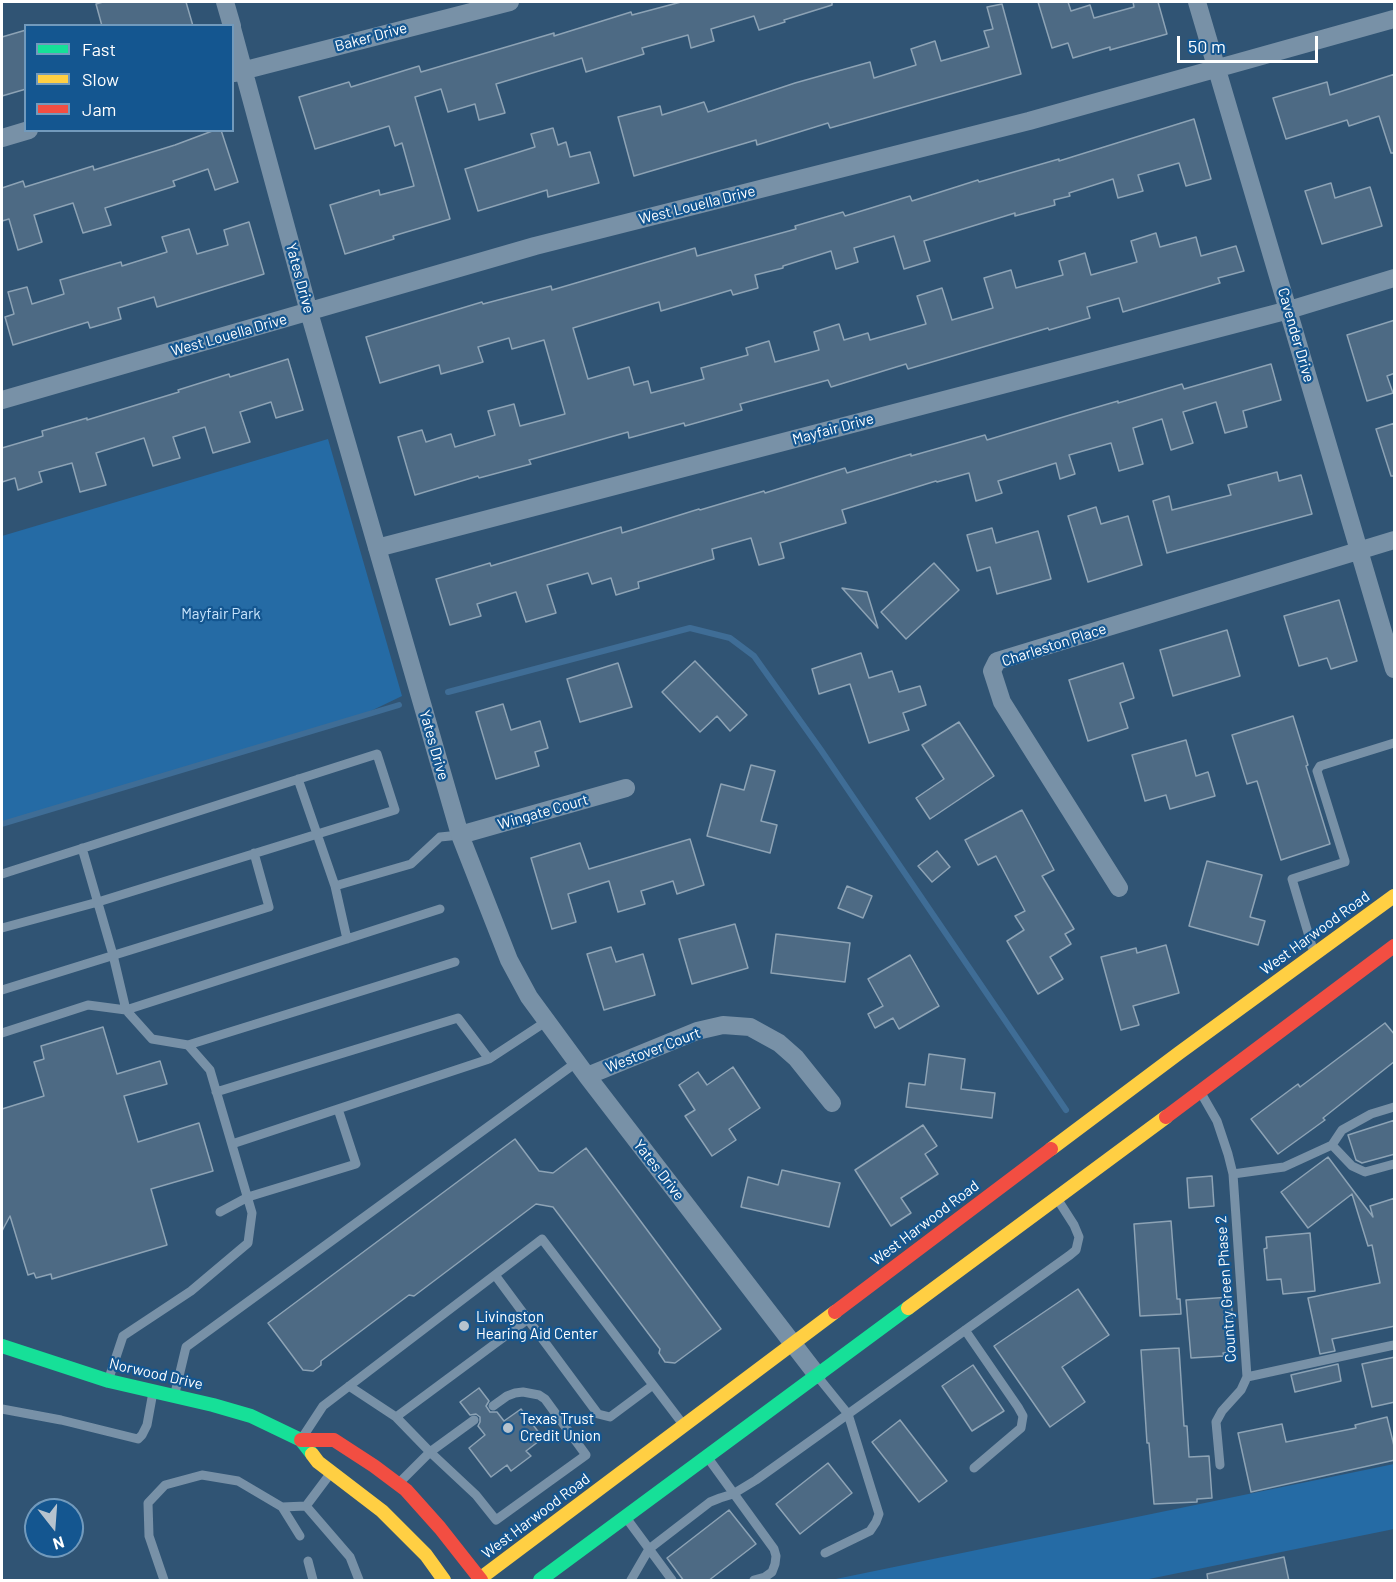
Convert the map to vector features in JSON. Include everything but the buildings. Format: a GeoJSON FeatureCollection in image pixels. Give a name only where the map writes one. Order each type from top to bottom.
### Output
{"type":"FeatureCollection","features":[{"type":"Feature","properties":{"kind":"main road","name":"West Harwood Road"},"geometry":{"type":"LineString","coordinates":[[480,1580],[1179,1053],[1395,897]]}},
{"type":"Feature","properties":{"kind":"main road"},"geometry":{"type":"LineString","coordinates":[[540,1581],[1395,946]]}},
{"type":"Feature","properties":{"kind":"main road","name":"Norwood Drive"},"geometry":{"type":"LineString","coordinates":[[2,1346],[109,1381],[251,1416],[301,1440],[334,1440],[406,1490],[440,1528],[480,1580]]}},
{"type":"Feature","properties":{"kind":"main road","name":"Norwood Drive"},"geometry":{"type":"LineString","coordinates":[[301,1440],[318,1462],[382,1511],[426,1555],[444,1581]]}},
{"type":"Feature","properties":{"kind":"street","name":"Yates Drive"},"geometry":{"type":"LineString","coordinates":[[225,2],[231,24]]}},
{"type":"Feature","properties":{"kind":"street","name":"Baker Drive"},"geometry":{"type":"LineString","coordinates":[[238,72],[510,2]]}},
{"type":"Feature","properties":{"kind":"street","name":"Cavender Drive"},"geometry":{"type":"LineString","coordinates":[[1197,2],[1395,669]]}},
{"type":"Feature","properties":{"kind":"street","name":"West Louella Drive"},"geometry":{"type":"LineString","coordinates":[[2,400],[535,246],[1018,124],[1395,19]]}},
{"type":"Feature","properties":{"kind":"street","name":"Yates Drive"},"geometry":{"type":"LineString","coordinates":[[234,42],[238,72],[460,835],[509,960],[530,997],[582,1069],[817,1375]]}},
{"type":"Feature","properties":{"kind":"street"},"geometry":{"type":"LineString","coordinates":[[2,138],[24,131]]}},
{"type":"Feature","properties":{"kind":"street","name":"Mayfair Drive"},"geometry":{"type":"LineString","coordinates":[[377,548],[1288,310],[1395,278]]}},
{"type":"Feature","properties":{"kind":"street","name":"Charleston Place"},"geometry":{"type":"LineString","coordinates":[[1119,888],[1002,702],[992,671],[997,661],[1395,540]]}},
{"type":"Feature","properties":{"kind":"street","name":"Wingate Court"},"geometry":{"type":"LineString","coordinates":[[460,835],[626,788]]}},
{"type":"Feature","properties":{"kind":"street","name":"Westover Court"},"geometry":{"type":"LineString","coordinates":[[582,1069],[697,1031],[723,1025],[750,1027],[779,1043],[796,1058],[832,1103]]}},
{"type":"Feature","properties":{"kind":"lane"},"geometry":{"type":"LineString","coordinates":[[1314,955],[1292,881],[1293,878],[1345,861],[1317,771],[1320,766],[1395,743]]}},
{"type":"Feature","properties":{"kind":"lane"},"geometry":{"type":"LineString","coordinates":[[2,874],[377,754],[395,810],[98,902],[2,928]]}},
{"type":"Feature","properties":{"kind":"lane"},"geometry":{"type":"LineString","coordinates":[[298,779],[336,886],[347,939]]}},
{"type":"Feature","properties":{"kind":"lane"},"geometry":{"type":"LineString","coordinates":[[336,886],[411,864],[440,837],[460,835]]}},
{"type":"Feature","properties":{"kind":"lane"},"geometry":{"type":"LineString","coordinates":[[82,848],[113,955],[126,1010],[152,1039],[188,1045],[455,962]]}},
{"type":"Feature","properties":{"kind":"lane"},"geometry":{"type":"LineString","coordinates":[[2,990],[269,907],[254,853]]}},
{"type":"Feature","properties":{"kind":"lane"},"geometry":{"type":"LineString","coordinates":[[2,1033],[88,1005],[126,1010],[440,909]]}},
{"type":"Feature","properties":{"kind":"lane"},"geometry":{"type":"LineString","coordinates":[[216,1092],[458,1018],[489,1059]]}},
{"type":"Feature","properties":{"kind":"lane"},"geometry":{"type":"LineString","coordinates":[[232,1144],[489,1059],[547,1021]]}},
{"type":"Feature","properties":{"kind":"lane"},"geometry":{"type":"LineString","coordinates":[[109,1381],[123,1336],[191,1291],[248,1244],[252,1213],[210,1070],[188,1045]]}},
{"type":"Feature","properties":{"kind":"lane"},"geometry":{"type":"LineString","coordinates":[[174,1396],[186,1347],[582,1069]]}},
{"type":"Feature","properties":{"kind":"lane","name":"Country Green Phase 2"},"geometry":{"type":"LineString","coordinates":[[1200,1091],[1217,1121],[1233,1174],[1247,1377],[1241,1390],[1222,1411],[1216,1422],[1220,1464]]}},
{"type":"Feature","properties":{"kind":"lane"},"geometry":{"type":"LineString","coordinates":[[1233,1174],[1284,1167],[1332,1145],[1342,1130],[1371,1114],[1395,1107]]}},
{"type":"Feature","properties":{"kind":"lane"},"geometry":{"type":"LineString","coordinates":[[220,1212],[248,1197],[356,1164],[338,1109]]}},
{"type":"Feature","properties":{"kind":"lane"},"geometry":{"type":"LineString","coordinates":[[1332,1145],[1352,1166],[1365,1172],[1395,1164]]}},
{"type":"Feature","properties":{"kind":"lane"},"geometry":{"type":"LineString","coordinates":[[631,1581],[649,1550],[710,1502],[733,1494],[756,1480],[1076,1250],[1079,1237],[1056,1198]]}},
{"type":"Feature","properties":{"kind":"lane"},"geometry":{"type":"LineString","coordinates":[[301,1440],[323,1406],[542,1239],[684,1425]]}},
{"type":"Feature","properties":{"kind":"lane"},"geometry":{"type":"LineString","coordinates":[[495,1275],[598,1414],[610,1417],[653,1385]]}},
{"type":"Feature","properties":{"kind":"lane"},"geometry":{"type":"LineString","coordinates":[[396,1417],[528,1320]]}},
{"type":"Feature","properties":{"kind":"lane"},"geometry":{"type":"LineString","coordinates":[[965,1330],[1023,1416],[1021,1428],[974,1468]]}},
{"type":"Feature","properties":{"kind":"lane"},"geometry":{"type":"LineString","coordinates":[[1247,1377],[1395,1345]]}},
{"type":"Feature","properties":{"kind":"lane"},"geometry":{"type":"LineString","coordinates":[[817,1375],[848,1414],[879,1514],[870,1531],[825,1553]]}},
{"type":"Feature","properties":{"kind":"lane"},"geometry":{"type":"LineString","coordinates":[[349,1386],[396,1417],[476,1496],[496,1520],[586,1455],[545,1399],[539,1395],[515,1393],[493,1406]]}},
{"type":"Feature","properties":{"kind":"lane"},"geometry":{"type":"LineString","coordinates":[[2,1409],[138,1438],[147,1425],[153,1391]]}},
{"type":"Feature","properties":{"kind":"lane"},"geometry":{"type":"LineString","coordinates":[[398,1484],[430,1452],[474,1420]]}},
{"type":"Feature","properties":{"kind":"lane"},"geometry":{"type":"LineString","coordinates":[[707,1456],[771,1543],[776,1556],[776,1564],[772,1572],[754,1581]]}},
{"type":"Feature","properties":{"kind":"lane"},"geometry":{"type":"LineString","coordinates":[[282,1507],[306,1506],[332,1473]]}},
{"type":"Feature","properties":{"kind":"lane"},"geometry":{"type":"LineString","coordinates":[[164,1581],[149,1536],[148,1503],[165,1485],[202,1475],[238,1481],[282,1507],[300,1536]]}},
{"type":"Feature","properties":{"kind":"lane"},"geometry":{"type":"LineString","coordinates":[[306,1506],[350,1557],[359,1581]]}},
{"type":"Feature","properties":{"kind":"lane"},"geometry":{"type":"LineString","coordinates":[[626,1517],[672,1581]]}},
{"type":"Feature","properties":{"kind":"lane"},"geometry":{"type":"LineString","coordinates":[[308,1561],[313,1581]]}},
{"type":"Feature","properties":{"kind":"green space","name":"Mayfair Park"},"geometry":{"type":"Polygon","coordinates":[[[328,439],[402,696],[352,720],[2,823],[2,536],[328,439]]]}},
{"type":"Feature","properties":{"kind":"green space"},"geometry":{"type":"Polygon","coordinates":[[[1394,1464],[1394,1529],[1144,1580],[831,1580],[1394,1464]]]}},
{"type":"Feature","properties":{"kind":"waterway"},"geometry":{"type":"LineString","coordinates":[[448,692],[690,628],[730,638],[754,656],[821,750],[1066,1110]]}},
{"type":"Feature","properties":{"kind":"waterway"},"geometry":{"type":"LineString","coordinates":[[2,824],[399,705]]}},
{"type":"Feature","properties":{"kind":"traffic: fast"},"geometry":{"type":"LineString","coordinates":[[540,1580],[908,1308]]}},
{"type":"Feature","properties":{"kind":"traffic: fast"},"geometry":{"type":"LineString","coordinates":[[2,1346],[109,1381],[251,1416],[301,1440],[312,1454]]}},
{"type":"Feature","properties":{"kind":"traffic: slow"},"geometry":{"type":"LineString","coordinates":[[1051,1149],[1394,896]]}},
{"type":"Feature","properties":{"kind":"traffic: slow"},"geometry":{"type":"LineString","coordinates":[[908,1308],[1166,1117]]}},
{"type":"Feature","properties":{"kind":"traffic: slow"},"geometry":{"type":"LineString","coordinates":[[478,1580],[835,1312]]}},
{"type":"Feature","properties":{"kind":"traffic: slow"},"geometry":{"type":"LineString","coordinates":[[312,1454],[318,1462],[382,1511],[426,1555],[444,1580]]}},
{"type":"Feature","properties":{"kind":"traffic: jam"},"geometry":{"type":"LineString","coordinates":[[1166,1117],[1394,946]]}},
{"type":"Feature","properties":{"kind":"traffic: jam"},"geometry":{"type":"LineString","coordinates":[[835,1312],[1051,1149]]}},
{"type":"Feature","properties":{"kind":"traffic: jam"},"geometry":{"type":"LineString","coordinates":[[301,1440],[334,1440],[406,1490],[481,1580]]}},
{"type":"Feature","properties":{"kind":"place","name":"Livingston Hearing Aid Center"},"geometry":{"type":"Point","coordinates":[464,1326]}},
{"type":"Feature","properties":{"kind":"place","name":"Texas Trust Credit Union"},"geometry":{"type":"Point","coordinates":[508,1428]}}]}
